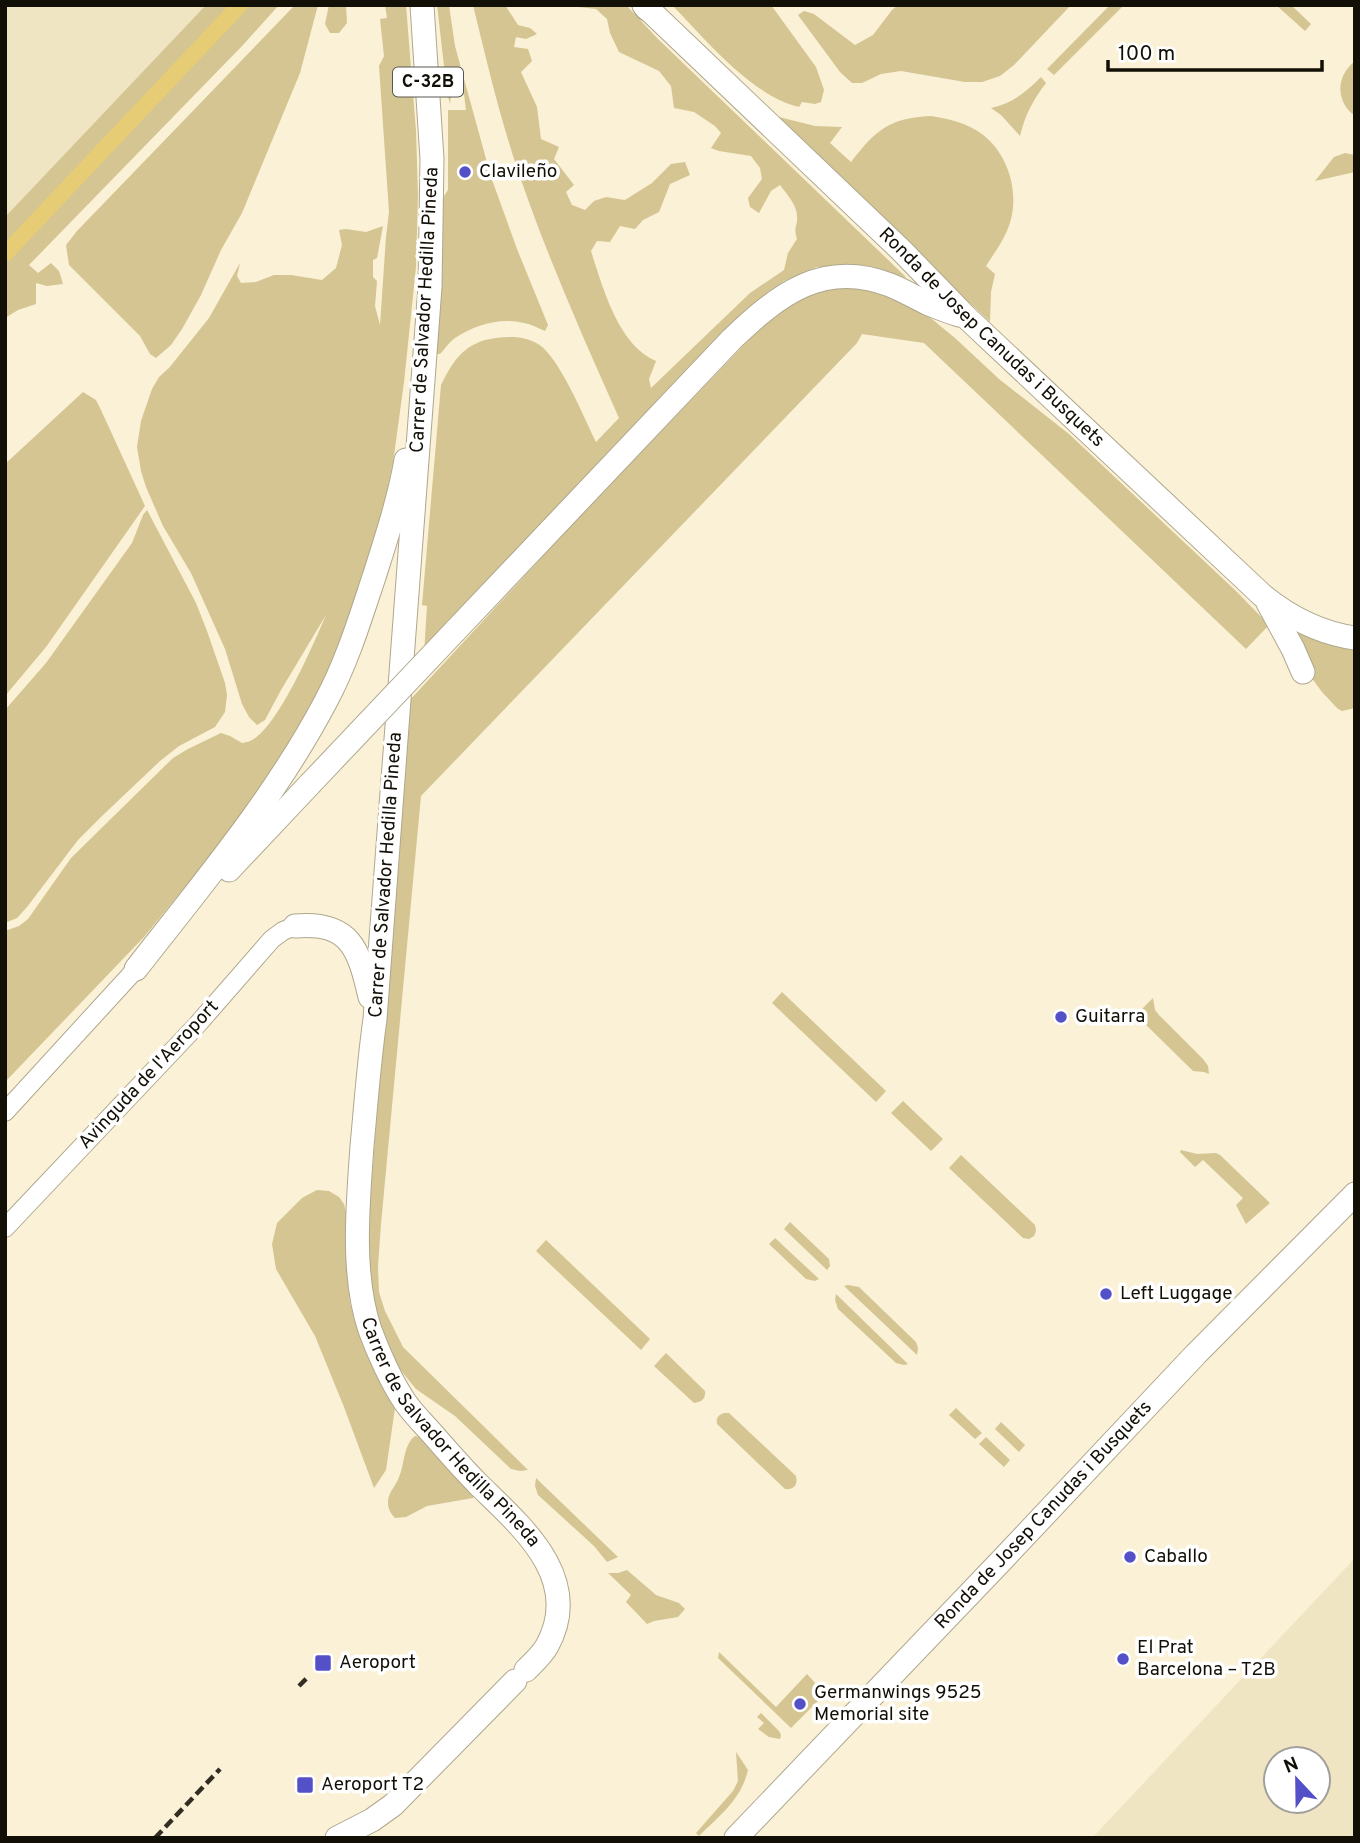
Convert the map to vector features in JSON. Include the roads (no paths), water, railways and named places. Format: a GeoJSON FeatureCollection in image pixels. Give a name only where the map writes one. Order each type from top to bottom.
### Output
{"type":"FeatureCollection","features":[{"type":"Feature","properties":{"kind":"main road","name":"Carrer de Salvador Hedilla Pineda"},"geometry":{"type":"LineString","coordinates":[[337,1838],[372,1820],[393,1805],[545,1649],[555,1629],[558,1600],[548,1563],[541,1551],[404,1401],[370,1329],[359,1276],[359,1185],[375,1019],[430,287],[432,159],[422,5]]}},
{"type":"Feature","properties":{"kind":"main road","name":"Ronda de Josep Canudas i Busquets"},"geometry":{"type":"LineString","coordinates":[[645,6],[901,250],[965,317],[1262,595],[1314,627],[1355,638]]}},
{"type":"Feature","properties":{"kind":"main road"},"geometry":{"type":"LineString","coordinates":[[135,969],[757,315],[795,288],[813,281],[847,277],[867,278],[888,284],[932,306],[965,317]]}},
{"type":"Feature","properties":{"kind":"main road"},"geometry":{"type":"LineString","coordinates":[[135,969],[272,790],[327,699],[354,639],[383,547],[403,476],[425,364]]}},
{"type":"Feature","properties":{"kind":"main road"},"geometry":{"type":"LineString","coordinates":[[1262,595],[1280,623],[1303,672]]}},
{"type":"Feature","properties":{"kind":"main road"},"geometry":{"type":"LineString","coordinates":[[295,926],[325,926],[335,930],[351,943],[363,966],[375,1019]]}},
{"type":"Feature","properties":{"kind":"main road","name":"Ronda de Josep Canudas i Busquets"},"geometry":{"type":"LineString","coordinates":[[736,1838],[1196,1354],[1355,1195]]}},
{"type":"Feature","properties":{"kind":"street","name":"Avinguda de l'Aeroport"},"geometry":{"type":"LineString","coordinates":[[5,1227],[197,1025],[262,949],[283,931],[295,926]]}},
{"type":"Feature","properties":{"kind":"street"},"geometry":{"type":"LineString","coordinates":[[5,1112],[135,969]]}},
{"type":"Feature","properties":{"kind":"waterway"},"geometry":{"type":"LineString","coordinates":[[5,254],[240,5]]}},
{"type":"Feature","properties":{"kind":"railway"},"geometry":{"type":"LineString","coordinates":[[299,1686],[309,1676]]}},
{"type":"Feature","properties":{"kind":"railway"},"geometry":{"type":"LineString","coordinates":[[155,1838],[220,1769]]}},
{"type":"Feature","properties":{"kind":"place","name":"Clavileño"},"geometry":{"type":"Point","coordinates":[465,172]}},
{"type":"Feature","properties":{"kind":"place","name":"Guitarra"},"geometry":{"type":"Point","coordinates":[1061,1017]}},
{"type":"Feature","properties":{"kind":"place","name":"Left Luggage"},"geometry":{"type":"Point","coordinates":[1106,1294]}},
{"type":"Feature","properties":{"kind":"place","name":"Caballo"},"geometry":{"type":"Point","coordinates":[1130,1557]}},
{"type":"Feature","properties":{"kind":"place","name":"El Prat Barcelona – T2B"},"geometry":{"type":"Point","coordinates":[1123,1659]}},
{"type":"Feature","properties":{"kind":"place","name":"Aeroport"},"geometry":{"type":"Point","coordinates":[323,1663]}},
{"type":"Feature","properties":{"kind":"place","name":"Germanwings 9525 Memorial site"},"geometry":{"type":"Point","coordinates":[800,1704]}},
{"type":"Feature","properties":{"kind":"place","name":"Aeroport T2"},"geometry":{"type":"Point","coordinates":[305,1785]}}]}
